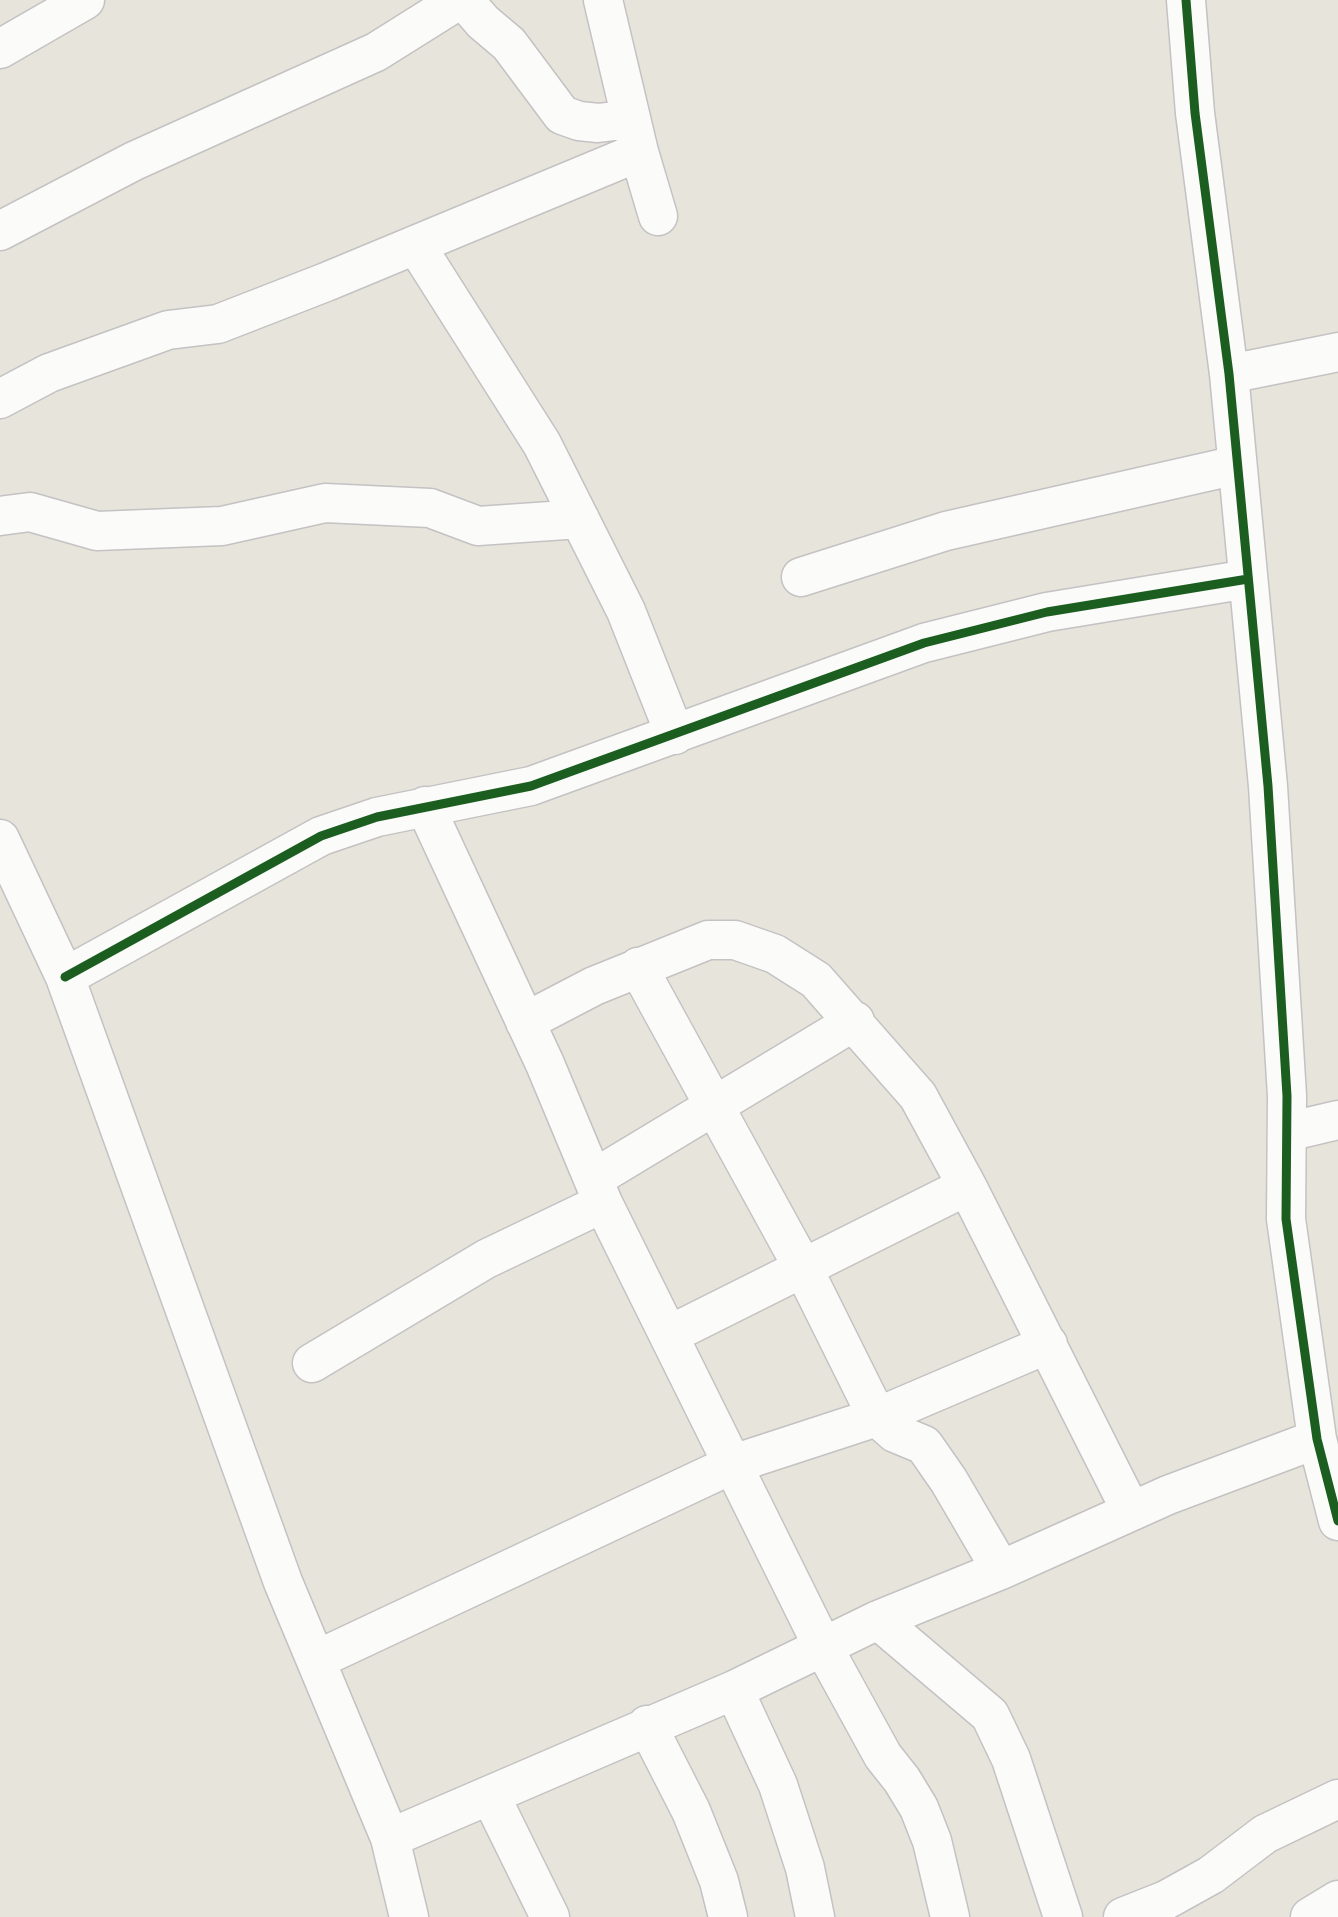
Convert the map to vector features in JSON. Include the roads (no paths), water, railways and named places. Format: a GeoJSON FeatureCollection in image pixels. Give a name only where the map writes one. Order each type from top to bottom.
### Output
{"type":"FeatureCollection","features":[{"type":"Feature","properties":{"kind":"street"},"geometry":{"type":"LineString","coordinates":[[0,231],[134,161],[376,52],[459,0]]}},
{"type":"Feature","properties":{"kind":"street"},"geometry":{"type":"LineString","coordinates":[[464,0],[483,22],[509,44],[562,115],[635,135]]}},
{"type":"Feature","properties":{"kind":"street"},"geometry":{"type":"LineString","coordinates":[[603,0],[657,216]]}},
{"type":"Feature","properties":{"kind":"street"},"geometry":{"type":"LineString","coordinates":[[1186,0],[1195,113],[1229,374],[1268,786],[1287,1132],[1286,1219],[1317,1439],[1338,1521]]}},
{"type":"Feature","properties":{"kind":"street"},"geometry":{"type":"LineString","coordinates":[[0,49],[61,6]]}},
{"type":"Feature","properties":{"kind":"street"},"geometry":{"type":"LineString","coordinates":[[0,399],[49,373],[168,330],[218,324],[417,247],[635,135]]}},
{"type":"Feature","properties":{"kind":"street"},"geometry":{"type":"LineString","coordinates":[[417,247],[542,444],[625,611],[675,735]]}},
{"type":"Feature","properties":{"kind":"street"},"geometry":{"type":"LineString","coordinates":[[1229,374],[1338,352]]}},
{"type":"Feature","properties":{"kind":"street"},"geometry":{"type":"LineString","coordinates":[[801,577],[946,531],[1237,466]]}},
{"type":"Feature","properties":{"kind":"street"},"geometry":{"type":"LineString","coordinates":[[0,516],[30,512],[97,531],[222,526],[325,503],[430,508],[478,526],[580,519]]}},
{"type":"Feature","properties":{"kind":"street"},"geometry":{"type":"LineString","coordinates":[[65,976],[321,836],[425,806],[531,786],[924,643],[1047,612],[1248,579]]}},
{"type":"Feature","properties":{"kind":"street"},"geometry":{"type":"LineString","coordinates":[[425,806],[525,1022],[598,1191],[822,1645],[883,1756],[919,1808],[932,1842],[950,1917]]}},
{"type":"Feature","properties":{"kind":"street"},"geometry":{"type":"LineString","coordinates":[[0,839],[65,976],[283,1582],[390,1838],[410,1917]]}},
{"type":"Feature","properties":{"kind":"street"},"geometry":{"type":"LineString","coordinates":[[525,1022],[638,967],[708,940],[735,940],[775,954],[816,980],[855,1021],[918,1096],[967,1186],[1131,1511]]}},
{"type":"Feature","properties":{"kind":"street"},"geometry":{"type":"LineString","coordinates":[[638,967],[802,1266],[877,1417],[895,1433],[924,1445],[949,1481],[1001,1570]]}},
{"type":"Feature","properties":{"kind":"street"},"geometry":{"type":"LineString","coordinates":[[312,1363],[598,1191],[713,1108],[855,1021]]}},
{"type":"Feature","properties":{"kind":"street"},"geometry":{"type":"LineString","coordinates":[[1287,1132],[1338,1120]]}},
{"type":"Feature","properties":{"kind":"street"},"geometry":{"type":"LineString","coordinates":[[669,1335],[802,1266],[967,1186]]}},
{"type":"Feature","properties":{"kind":"street"},"geometry":{"type":"LineString","coordinates":[[316,1660],[733,1464],[877,1417],[1048,1344]]}},
{"type":"Feature","properties":{"kind":"street"},"geometry":{"type":"LineString","coordinates":[[390,1838],[647,1725],[734,1690],[822,1645],[1001,1570],[1131,1511],[1317,1439]]}},
{"type":"Feature","properties":{"kind":"street"},"geometry":{"type":"LineString","coordinates":[[878,1620],[990,1715],[1011,1759],[1063,1917]]}},
{"type":"Feature","properties":{"kind":"street"},"geometry":{"type":"LineString","coordinates":[[734,1690],[778,1784],[805,1868],[815,1917]]}},
{"type":"Feature","properties":{"kind":"street"},"geometry":{"type":"LineString","coordinates":[[647,1725],[691,1811],[719,1881],[728,1917]]}},
{"type":"Feature","properties":{"kind":"street"},"geometry":{"type":"LineString","coordinates":[[490,1795],[550,1917]]}},
{"type":"Feature","properties":{"kind":"street"},"geometry":{"type":"LineString","coordinates":[[1123,1917],[1200,1881],[1265,1833],[1338,1799]]}},
{"type":"Feature","properties":{"kind":"street"},"geometry":{"type":"LineString","coordinates":[[1310,1917],[1338,1900]]}}]}
